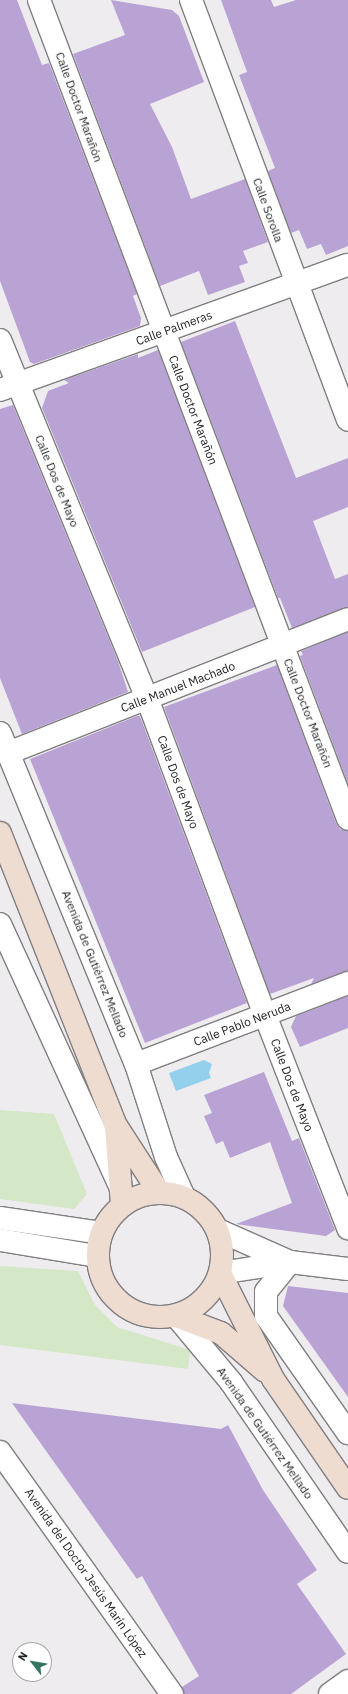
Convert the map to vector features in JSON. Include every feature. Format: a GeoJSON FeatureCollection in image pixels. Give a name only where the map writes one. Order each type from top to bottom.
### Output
{"type":"FeatureCollection","features":[{"type":"Feature","properties":{"kind":"main road"},"geometry":{"type":"LineString","coordinates":[[0,833],[115,1124],[159,1192]]}},
{"type":"Feature","properties":{"kind":"main road"},"geometry":{"type":"LineString","coordinates":[[115,1124],[121,1195],[101,1233],[97,1256],[101,1278],[113,1298],[131,1312],[153,1318],[176,1316],[205,1300],[220,1273],[223,1251],[218,1230],[204,1210],[184,1197],[159,1192],[139,1196],[121,1195]]}},
{"type":"Feature","properties":{"kind":"main road"},"geometry":{"type":"LineString","coordinates":[[220,1273],[273,1379],[348,1488]]}},
{"type":"Feature","properties":{"kind":"main road"},"geometry":{"type":"LineString","coordinates":[[176,1316],[221,1333],[273,1379]]}},
{"type":"Feature","properties":{"kind":"street","name":"Calle Doctor Marañón"},"geometry":{"type":"LineString","coordinates":[[40,0],[163,332],[348,819]]}},
{"type":"Feature","properties":{"kind":"street","name":"Calle Sorolla"},"geometry":{"type":"LineString","coordinates":[[191,0],[296,285],[348,420]]}},
{"type":"Feature","properties":{"kind":"street","name":"Calle Palmeras"},"geometry":{"type":"LineString","coordinates":[[9,387],[296,285],[348,265]]}},
{"type":"Feature","properties":{"kind":"street","name":"Calle Dos de Mayo"},"geometry":{"type":"LineString","coordinates":[[0,340],[9,387],[147,698],[265,1015],[348,1228]]}},
{"type":"Feature","properties":{"kind":"street","name":"Calle Manuel Machado"},"geometry":{"type":"LineString","coordinates":[[8,753],[348,619]]}},
{"type":"Feature","properties":{"kind":"street","name":"Avenida de Gutiérrez Mellado"},"geometry":{"type":"LineString","coordinates":[[0,733],[136,1064],[166,1157],[184,1197]]}},
{"type":"Feature","properties":{"kind":"street"},"geometry":{"type":"LineString","coordinates":[[0,924],[121,1195]]}},
{"type":"Feature","properties":{"kind":"street","name":"Calle Pablo Neruda"},"geometry":{"type":"LineString","coordinates":[[136,1064],[348,983]]}},
{"type":"Feature","properties":{"kind":"street"},"geometry":{"type":"LineString","coordinates":[[0,1218],[101,1233]]}},
{"type":"Feature","properties":{"kind":"street"},"geometry":{"type":"LineString","coordinates":[[218,1230],[290,1262]]}},
{"type":"Feature","properties":{"kind":"street"},"geometry":{"type":"LineString","coordinates":[[0,1240],[97,1256]]}},
{"type":"Feature","properties":{"kind":"street"},"geometry":{"type":"LineString","coordinates":[[290,1262],[266,1292],[266,1316],[348,1433]]}},
{"type":"Feature","properties":{"kind":"street"},"geometry":{"type":"LineString","coordinates":[[220,1273],[290,1262],[348,1269]]}},
{"type":"Feature","properties":{"kind":"street","name":"Avenida de Gutiérrez Mellado"},"geometry":{"type":"LineString","coordinates":[[176,1316],[231,1382],[348,1552]]}},
{"type":"Feature","properties":{"kind":"street","name":"Avenida del Doctor Jesús Marín López"},"geometry":{"type":"LineString","coordinates":[[0,1452],[172,1694]]}},
{"type":"Feature","properties":{"kind":"street"},"geometry":{"type":"LineString","coordinates":[[330,1694],[348,1681]]}},
{"type":"Feature","properties":{"kind":"green space"},"geometry":{"type":"Polygon","coordinates":[[[0,1110],[54,1114],[87,1194],[74,1209],[0,1199],[0,1110]]]}},
{"type":"Feature","properties":{"kind":"green space"},"geometry":{"type":"Polygon","coordinates":[[[0,1266],[78,1271],[95,1305],[117,1327],[190,1350],[188,1369],[0,1345],[0,1266]]]}},
{"type":"Feature","properties":{"kind":"water"},"geometry":{"type":"Polygon","coordinates":[[[204,1060],[212,1064],[209,1073],[211,1078],[176,1091],[169,1073],[204,1060]]]}},
{"type":"Feature","properties":{"kind":"building"},"geometry":{"type":"Polygon","coordinates":[[[0,0],[17,0],[42,65],[49,63],[137,294],[133,296],[141,318],[140,326],[34,364],[30,362],[0,281],[0,0]]]}},
{"type":"Feature","properties":{"kind":"building"},"geometry":{"type":"Polygon","coordinates":[[[111,0],[172,10],[179,16],[204,82],[150,104],[172,147],[191,199],[245,179],[268,242],[243,251],[248,263],[239,266],[245,282],[208,295],[199,271],[160,286],[73,54],[125,35],[111,0]]]}},
{"type":"Feature","properties":{"kind":"building"},"geometry":{"type":"Polygon","coordinates":[[[221,0],[271,0],[274,7],[296,0],[348,0],[348,246],[326,255],[321,244],[307,249],[299,230],[291,233],[268,171],[275,168],[239,75],[247,72],[221,0]]]}},
{"type":"Feature","properties":{"kind":"building"},"geometry":{"type":"Polygon","coordinates":[[[235,321],[296,478],[348,458],[348,507],[313,521],[335,579],[348,574],[348,607],[292,628],[280,598],[278,598],[181,342],[235,321]]]}},
{"type":"Feature","properties":{"kind":"building"},"geometry":{"type":"Polygon","coordinates":[[[158,350],[255,607],[142,652],[42,408],[48,391],[69,383],[64,380],[138,354],[138,358],[158,350]]]}},
{"type":"Feature","properties":{"kind":"building"},"geometry":{"type":"Polygon","coordinates":[[[13,405],[118,661],[128,692],[22,734],[0,678],[0,409],[13,405]]]}},
{"type":"Feature","properties":{"kind":"building"},"geometry":{"type":"Polygon","coordinates":[[[348,632],[348,784],[300,656],[303,655],[301,651],[348,632]]]}},
{"type":"Feature","properties":{"kind":"building"},"geometry":{"type":"Polygon","coordinates":[[[277,665],[336,823],[340,829],[348,831],[348,971],[311,984],[314,978],[270,994],[164,707],[277,665]]]}},
{"type":"Feature","properties":{"kind":"building"},"geometry":{"type":"Polygon","coordinates":[[[140,716],[247,1003],[145,1043],[30,759],[140,716]]]}},
{"type":"Feature","properties":{"kind":"building"},"geometry":{"type":"Polygon","coordinates":[[[348,996],[348,1028],[300,1047],[291,1027],[296,1016],[348,996]]]}},
{"type":"Feature","properties":{"kind":"building"},"geometry":{"type":"Polygon","coordinates":[[[264,1072],[292,1141],[299,1138],[335,1230],[326,1236],[236,1224],[292,1203],[270,1142],[230,1158],[223,1141],[216,1144],[204,1116],[212,1113],[204,1095],[264,1072]]]}},
{"type":"Feature","properties":{"kind":"building"},"geometry":{"type":"Polygon","coordinates":[[[288,1286],[348,1293],[348,1397],[283,1306],[288,1286]]]}},
{"type":"Feature","properties":{"kind":"building"},"geometry":{"type":"Polygon","coordinates":[[[12,1403],[221,1429],[228,1425],[263,1490],[317,1570],[297,1584],[346,1654],[291,1694],[184,1694],[182,1687],[199,1676],[142,1576],[137,1579],[12,1403]]]}}]}
